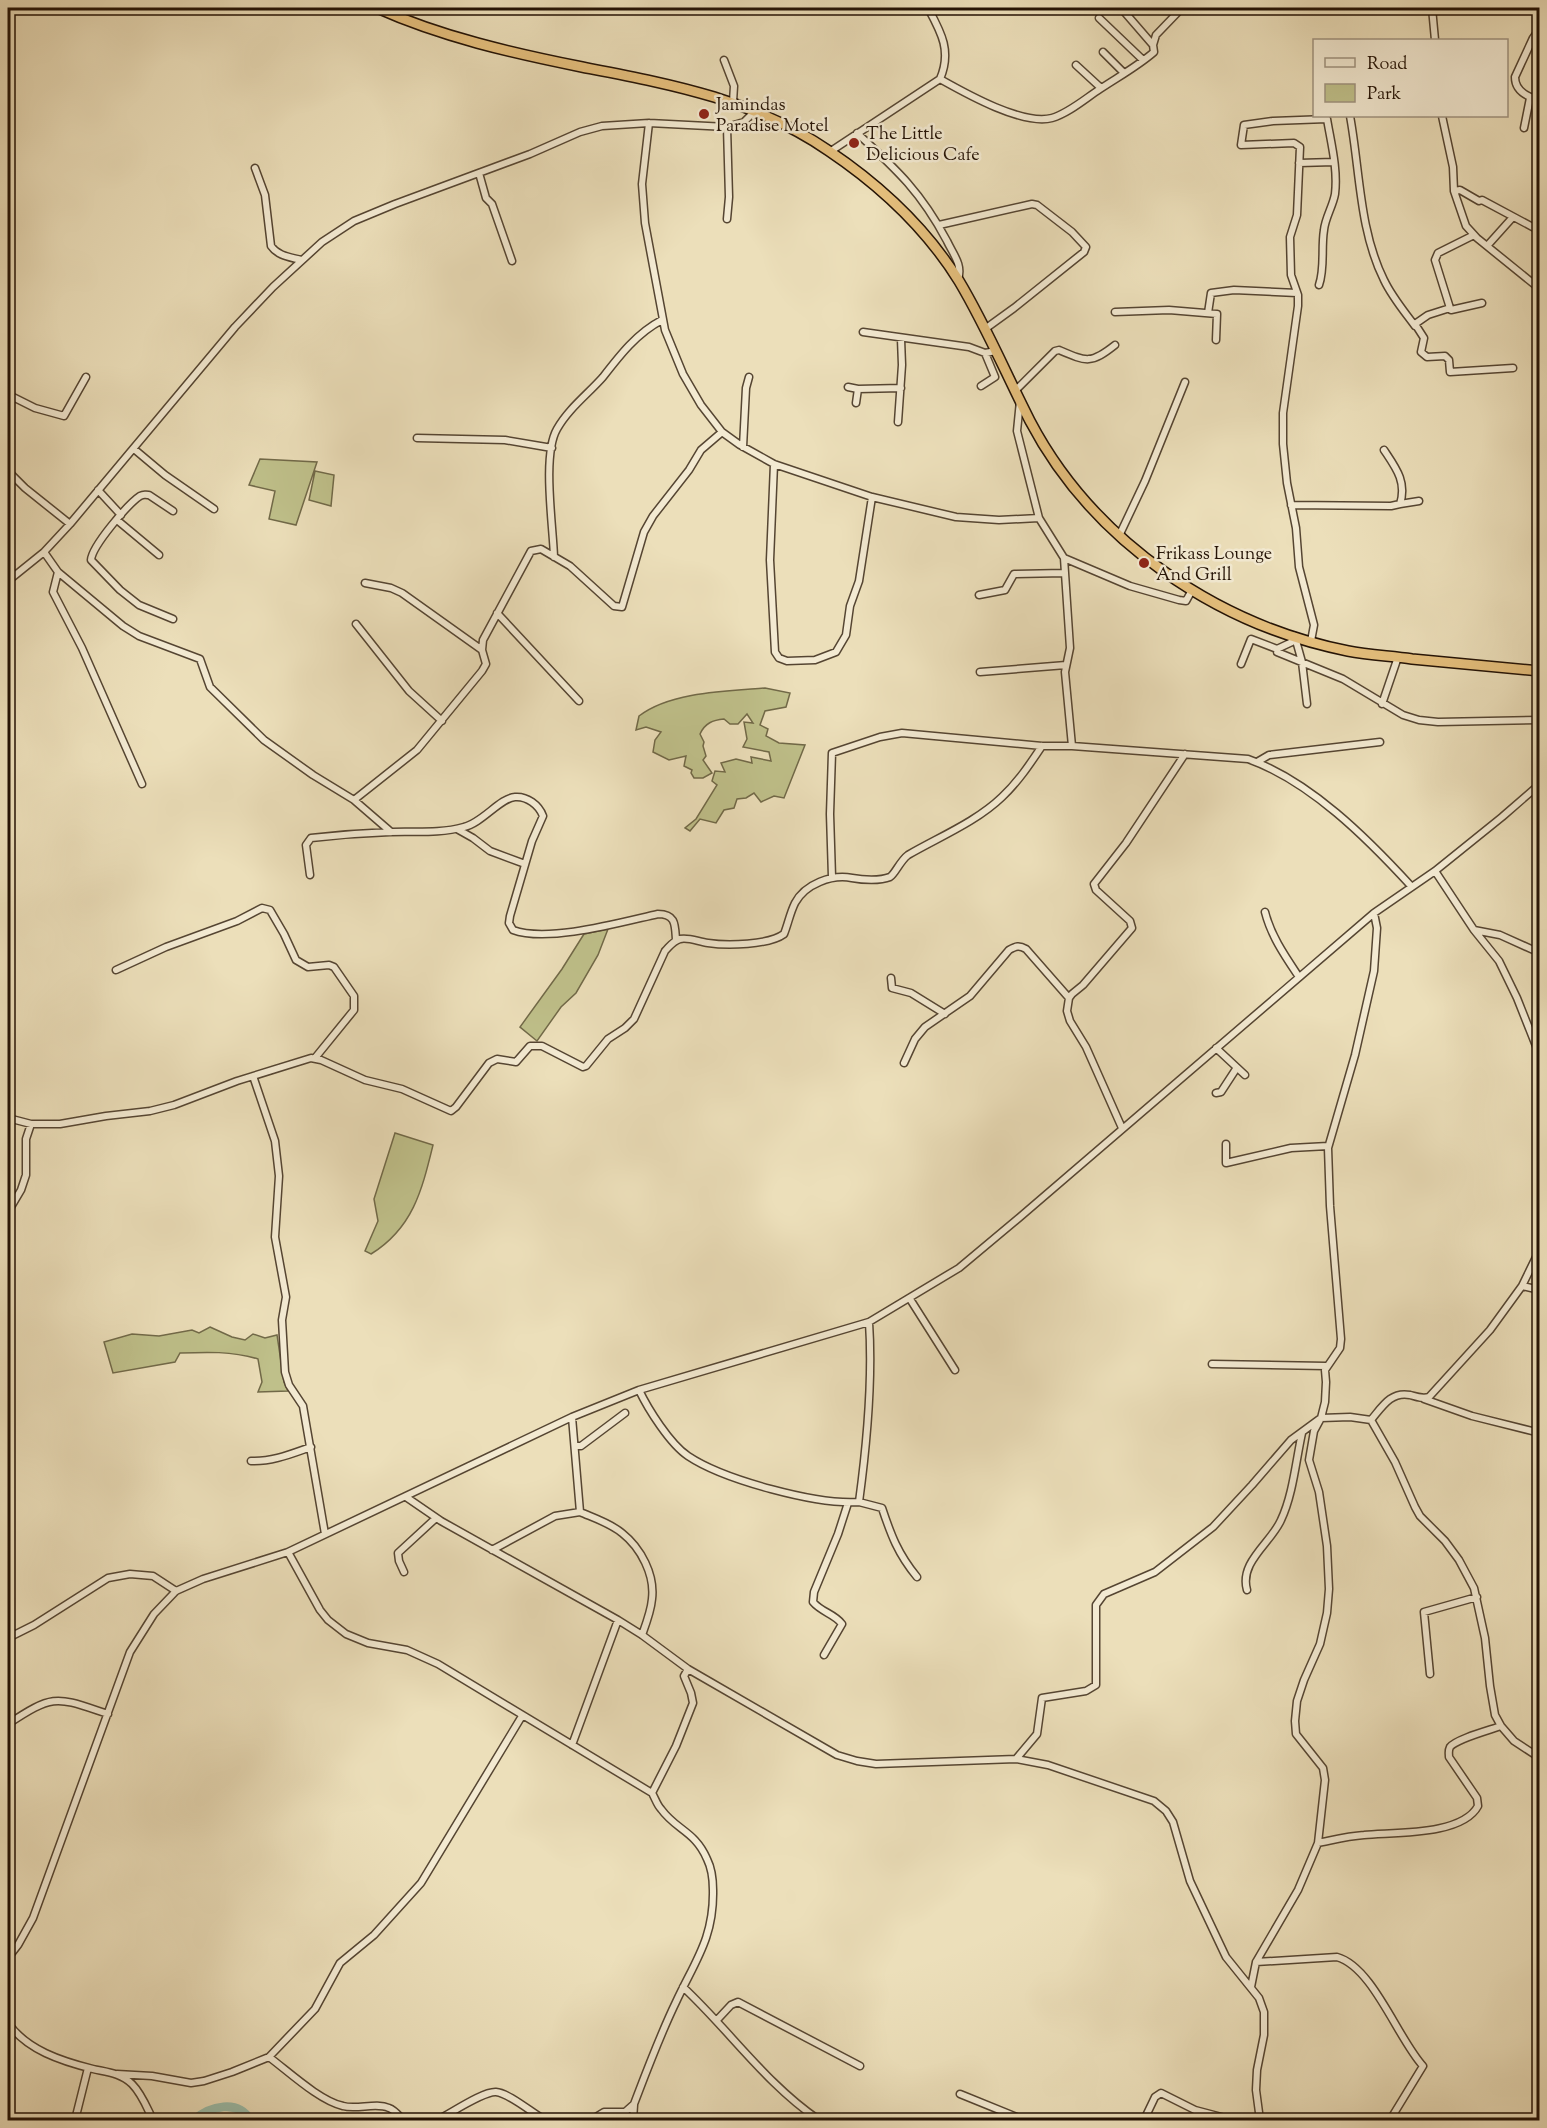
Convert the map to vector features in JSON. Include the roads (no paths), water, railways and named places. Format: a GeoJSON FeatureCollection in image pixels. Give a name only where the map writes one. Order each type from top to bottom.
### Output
{"type":"FeatureCollection","features":[{"type":"Feature","properties":{"kind":"highway"},"geometry":{"type":"LineString","coordinates":[[377,8],[462,39],[561,63],[682,87],[734,102],[831,151],[868,179],[898,206],[925,234],[958,279],[1048,452],[1093,510],[1119,537],[1172,578],[1192,590],[1241,615],[1294,636],[1346,651],[1539,671]]}},
{"type":"Feature","properties":{"kind":"street"},"geometry":{"type":"LineString","coordinates":[[831,151],[940,78],[946,62],[945,48],[929,8]]}},
{"type":"Feature","properties":{"kind":"street"},"geometry":{"type":"LineString","coordinates":[[1121,8],[1153,45]]}},
{"type":"Feature","properties":{"kind":"street"},"geometry":{"type":"LineString","coordinates":[[940,78],[970,95],[1013,114],[1052,118],[1154,52],[1153,45],[1156,35],[1182,8]]}},
{"type":"Feature","properties":{"kind":"street"},"geometry":{"type":"LineString","coordinates":[[1432,8],[1435,39]]}},
{"type":"Feature","properties":{"kind":"street"},"geometry":{"type":"LineString","coordinates":[[1099,18],[1143,60]]}},
{"type":"Feature","properties":{"kind":"street"},"geometry":{"type":"LineString","coordinates":[[1539,28],[1515,77],[1515,83],[1520,90],[1530,98],[1539,100]]}},
{"type":"Feature","properties":{"kind":"street"},"geometry":{"type":"LineString","coordinates":[[1103,52],[1124,73]]}},
{"type":"Feature","properties":{"kind":"street"},"geometry":{"type":"LineString","coordinates":[[724,60],[734,86],[734,102]]}},
{"type":"Feature","properties":{"kind":"street"},"geometry":{"type":"LineString","coordinates":[[1076,65],[1101,88]]}},
{"type":"Feature","properties":{"kind":"street"},"geometry":{"type":"LineString","coordinates":[[1524,128],[1530,98]]}},
{"type":"Feature","properties":{"kind":"street"},"geometry":{"type":"LineString","coordinates":[[8,581],[44,552],[70,524],[235,327],[301,260],[322,242],[354,221],[602,126],[649,123],[727,127],[744,122],[755,111]]}},
{"type":"Feature","properties":{"kind":"street"},"geometry":{"type":"LineString","coordinates":[[1350,117],[1361,198],[1374,254],[1395,299],[1424,338],[1420,347],[1421,352],[1427,357],[1445,356],[1449,360],[1450,372],[1513,368]]}},
{"type":"Feature","properties":{"kind":"street"},"geometry":{"type":"LineString","coordinates":[[1442,117],[1453,167],[1454,191],[1466,226],[1539,289]]}},
{"type":"Feature","properties":{"kind":"street"},"geometry":{"type":"LineString","coordinates":[[1311,641],[1314,625],[1299,567],[1296,528],[1283,444],[1283,413],[1297,322],[1297,293],[1291,275],[1290,237],[1297,215],[1300,147],[1294,143],[1241,145],[1244,125],[1273,121],[1327,119],[1334,162],[1335,195],[1324,229],[1323,275],[1319,285]]}},
{"type":"Feature","properties":{"kind":"street"},"geometry":{"type":"LineString","coordinates":[[649,123],[642,184],[645,223],[662,320],[683,374],[701,405],[722,432],[774,464],[872,497],[956,517],[999,520],[1039,518]]}},
{"type":"Feature","properties":{"kind":"street"},"geometry":{"type":"LineString","coordinates":[[727,127],[729,197],[727,219]]}},
{"type":"Feature","properties":{"kind":"street"},"geometry":{"type":"LineString","coordinates":[[857,133],[905,178],[922,198],[939,225],[960,267],[958,279]]}},
{"type":"Feature","properties":{"kind":"street"},"geometry":{"type":"LineString","coordinates":[[1299,163],[1334,162]]}},
{"type":"Feature","properties":{"kind":"street"},"geometry":{"type":"LineString","coordinates":[[255,168],[265,195],[272,246],[275,252],[301,260]]}},
{"type":"Feature","properties":{"kind":"street"},"geometry":{"type":"LineString","coordinates":[[479,172],[486,198],[492,204],[512,261]]}},
{"type":"Feature","properties":{"kind":"street"},"geometry":{"type":"LineString","coordinates":[[1454,191],[1460,190],[1479,201],[1482,200],[1539,231]]}},
{"type":"Feature","properties":{"kind":"street"},"geometry":{"type":"LineString","coordinates":[[939,225],[1032,204],[1037,205],[1072,232],[1086,247],[1084,252],[1051,279],[985,329]]}},
{"type":"Feature","properties":{"kind":"street"},"geometry":{"type":"LineString","coordinates":[[1487,246],[1513,217]]}},
{"type":"Feature","properties":{"kind":"street"},"geometry":{"type":"LineString","coordinates":[[1450,308],[1435,260],[1438,254],[1474,235]]}},
{"type":"Feature","properties":{"kind":"street"},"geometry":{"type":"LineString","coordinates":[[1208,313],[1211,293],[1234,290],[1297,293]]}},
{"type":"Feature","properties":{"kind":"street"},"geometry":{"type":"LineString","coordinates":[[1416,326],[1415,324],[1428,315],[1450,308],[1451,310],[1482,303]]}},
{"type":"Feature","properties":{"kind":"street"},"geometry":{"type":"LineString","coordinates":[[1115,312],[1169,310],[1216,314],[1216,340]]}},
{"type":"Feature","properties":{"kind":"street"},"geometry":{"type":"LineString","coordinates":[[554,557],[550,477],[552,448],[557,429],[567,414],[647,328],[662,320]]}},
{"type":"Feature","properties":{"kind":"street"},"geometry":{"type":"LineString","coordinates":[[863,332],[969,347],[984,353],[996,351]]}},
{"type":"Feature","properties":{"kind":"street"},"geometry":{"type":"LineString","coordinates":[[898,422],[902,365],[901,339]]}},
{"type":"Feature","properties":{"kind":"street"},"geometry":{"type":"LineString","coordinates":[[1016,390],[1055,351],[1059,350],[1083,361],[1098,359],[1115,345]]}},
{"type":"Feature","properties":{"kind":"street"},"geometry":{"type":"LineString","coordinates":[[981,386],[995,377],[984,353]]}},
{"type":"Feature","properties":{"kind":"street"},"geometry":{"type":"LineString","coordinates":[[8,397],[64,416],[86,377]]}},
{"type":"Feature","properties":{"kind":"street"},"geometry":{"type":"LineString","coordinates":[[743,447],[746,388],[749,377]]}},
{"type":"Feature","properties":{"kind":"street"},"geometry":{"type":"LineString","coordinates":[[1119,537],[1145,481],[1185,382]]}},
{"type":"Feature","properties":{"kind":"street"},"geometry":{"type":"LineString","coordinates":[[848,387],[858,389],[901,388]]}},
{"type":"Feature","properties":{"kind":"street"},"geometry":{"type":"LineString","coordinates":[[856,404],[858,389]]}},
{"type":"Feature","properties":{"kind":"street"},"geometry":{"type":"LineString","coordinates":[[1020,401],[1017,431],[1039,518],[1064,558],[1070,648],[1066,665],[1072,746]]}},
{"type":"Feature","properties":{"kind":"street"},"geometry":{"type":"LineString","coordinates":[[354,800],[417,750],[482,670],[486,664],[482,650],[483,640],[531,551],[541,549],[570,566],[614,606],[622,607],[644,532],[653,516],[701,450],[722,432]]}},
{"type":"Feature","properties":{"kind":"street"},"geometry":{"type":"LineString","coordinates":[[417,438],[505,441],[552,448]]}},
{"type":"Feature","properties":{"kind":"street"},"geometry":{"type":"LineString","coordinates":[[134,449],[178,485],[214,509]]}},
{"type":"Feature","properties":{"kind":"street"},"geometry":{"type":"LineString","coordinates":[[1384,450],[1398,471],[1403,484],[1400,504]]}},
{"type":"Feature","properties":{"kind":"street"},"geometry":{"type":"LineString","coordinates":[[774,464],[770,560],[775,652],[779,658],[787,661],[815,660],[836,652],[846,635],[850,606],[859,581],[872,497]]}},
{"type":"Feature","properties":{"kind":"street"},"geometry":{"type":"LineString","coordinates":[[8,471],[24,488],[70,524]]}},
{"type":"Feature","properties":{"kind":"street"},"geometry":{"type":"LineString","coordinates":[[98,490],[119,518],[159,555]]}},
{"type":"Feature","properties":{"kind":"street"},"geometry":{"type":"LineString","coordinates":[[173,512],[145,494],[140,496],[119,518],[91,554],[91,560],[120,590],[140,605],[173,619]]}},
{"type":"Feature","properties":{"kind":"street"},"geometry":{"type":"LineString","coordinates":[[1291,505],[1391,506],[1419,501]]}},
{"type":"Feature","properties":{"kind":"street"},"geometry":{"type":"LineString","coordinates":[[44,552],[58,572],[123,626],[139,636],[200,658],[210,687],[264,740],[313,775],[354,800],[392,832]]}},
{"type":"Feature","properties":{"kind":"street"},"geometry":{"type":"LineString","coordinates":[[1064,558],[1130,586],[1179,600],[1186,601],[1192,590]]}},
{"type":"Feature","properties":{"kind":"street"},"geometry":{"type":"LineString","coordinates":[[58,572],[53,592],[82,648],[142,784]]}},
{"type":"Feature","properties":{"kind":"street"},"geometry":{"type":"LineString","coordinates":[[979,594],[1005,590],[1014,574],[1064,573]]}},
{"type":"Feature","properties":{"kind":"street"},"geometry":{"type":"LineString","coordinates":[[365,584],[391,588],[402,593],[482,650]]}},
{"type":"Feature","properties":{"kind":"street"},"geometry":{"type":"LineString","coordinates":[[497,614],[579,701]]}},
{"type":"Feature","properties":{"kind":"street"},"geometry":{"type":"LineString","coordinates":[[356,624],[409,691],[442,721]]}},
{"type":"Feature","properties":{"kind":"street"},"geometry":{"type":"LineString","coordinates":[[1277,649],[1292,642],[1294,636]]}},
{"type":"Feature","properties":{"kind":"street"},"geometry":{"type":"LineString","coordinates":[[1294,636],[1302,662],[1307,704]]}},
{"type":"Feature","properties":{"kind":"street"},"geometry":{"type":"LineString","coordinates":[[1241,664],[1251,639],[1277,649],[1278,653],[1343,679],[1382,704],[1419,720],[1438,722],[1539,720]]}},
{"type":"Feature","properties":{"kind":"street"},"geometry":{"type":"LineString","coordinates":[[1382,704],[1398,657]]}},
{"type":"Feature","properties":{"kind":"street"},"geometry":{"type":"LineString","coordinates":[[980,672],[1066,665]]}},
{"type":"Feature","properties":{"kind":"street"},"geometry":{"type":"LineString","coordinates":[[832,878],[830,814],[832,753],[880,737],[902,733],[1042,746],[1072,746],[1248,759],[1269,766],[1293,780],[1354,828],[1411,886]]}},
{"type":"Feature","properties":{"kind":"street"},"geometry":{"type":"LineString","coordinates":[[1257,762],[1269,755],[1380,742]]}},
{"type":"Feature","properties":{"kind":"street"},"geometry":{"type":"LineString","coordinates":[[315,1058],[365,1080],[402,1089],[451,1111],[489,1063],[497,1059],[516,1062],[530,1046],[542,1046],[579,1066],[586,1066],[608,1039],[625,1028],[634,1018],[666,951],[676,940],[688,939],[726,945],[780,937],[784,934],[796,901],[804,891],[841,876],[864,880],[889,877],[894,873],[900,861],[908,855],[985,811],[1002,797],[1024,773],[1042,746]]}},
{"type":"Feature","properties":{"kind":"street"},"geometry":{"type":"LineString","coordinates":[[1122,1128],[1086,1047],[1070,1021],[1067,1011],[1069,998],[1132,928],[1130,921],[1096,890],[1094,884],[1126,843],[1185,754]]}},
{"type":"Feature","properties":{"kind":"street"},"geometry":{"type":"LineString","coordinates":[[8,1958],[33,1918],[130,1652],[154,1614],[176,1592],[203,1579],[288,1552],[572,1417],[639,1390],[869,1322],[910,1299],[959,1268],[1374,913],[1435,871],[1539,784]]}},
{"type":"Feature","properties":{"kind":"street"},"geometry":{"type":"LineString","coordinates":[[310,875],[307,840],[392,832],[421,833],[465,827],[485,817],[512,796],[523,798],[540,809],[543,816],[532,841],[509,923],[513,930],[538,934],[571,931],[666,914],[675,922],[676,940]]}},
{"type":"Feature","properties":{"kind":"street"},"geometry":{"type":"LineString","coordinates":[[456,828],[490,851],[525,864]]}},
{"type":"Feature","properties":{"kind":"street"},"geometry":{"type":"LineString","coordinates":[[1435,871],[1474,930],[1499,961],[1517,998],[1539,1056]]}},
{"type":"Feature","properties":{"kind":"street"},"geometry":{"type":"LineString","coordinates":[[8,1118],[32,1124],[60,1124],[150,1111],[174,1105],[253,1076],[315,1058],[354,1010],[354,996],[334,967],[329,965],[308,967],[296,960],[284,934],[267,908],[262,908],[237,921],[166,947],[116,969]]}},
{"type":"Feature","properties":{"kind":"street"},"geometry":{"type":"LineString","coordinates":[[1265,912],[1269,927],[1299,977]]}},
{"type":"Feature","properties":{"kind":"street"},"geometry":{"type":"LineString","coordinates":[[1251,1987],[1256,1962],[1298,1890],[1318,1843],[1325,1780],[1323,1768],[1296,1734],[1294,1721],[1297,1701],[1304,1680],[1320,1644],[1327,1613],[1329,1589],[1327,1546],[1318,1492],[1309,1460],[1314,1431],[1321,1418],[1325,1402],[1326,1366],[1340,1348],[1341,1339],[1328,1184],[1328,1146],[1355,1055],[1374,971],[1377,928],[1374,913]]}},
{"type":"Feature","properties":{"kind":"street"},"geometry":{"type":"LineString","coordinates":[[1474,930],[1500,935],[1539,952]]}},
{"type":"Feature","properties":{"kind":"street"},"geometry":{"type":"LineString","coordinates":[[904,1063],[915,1039],[925,1027],[970,996],[1014,947],[1021,946],[1026,949],[1069,998]]}},
{"type":"Feature","properties":{"kind":"street"},"geometry":{"type":"LineString","coordinates":[[891,978],[892,988],[911,993],[945,1014]]}},
{"type":"Feature","properties":{"kind":"street"},"geometry":{"type":"LineString","coordinates":[[1216,1048],[1245,1075]]}},
{"type":"Feature","properties":{"kind":"street"},"geometry":{"type":"LineString","coordinates":[[1216,1093],[1221,1092],[1236,1069]]}},
{"type":"Feature","properties":{"kind":"street"},"geometry":{"type":"LineString","coordinates":[[253,1076],[275,1140],[278,1164],[275,1238],[286,1297],[282,1320],[285,1372],[289,1385],[303,1406],[325,1534]]}},
{"type":"Feature","properties":{"kind":"street"},"geometry":{"type":"LineString","coordinates":[[8,1212],[21,1190],[26,1175],[26,1139],[32,1124]]}},
{"type":"Feature","properties":{"kind":"street"},"geometry":{"type":"LineString","coordinates":[[1226,1144],[1226,1163],[1291,1148],[1328,1146]]}},
{"type":"Feature","properties":{"kind":"street"},"geometry":{"type":"LineString","coordinates":[[1423,1398],[1429,1397],[1490,1330],[1522,1286],[1539,1249]]}},
{"type":"Feature","properties":{"kind":"street"},"geometry":{"type":"LineString","coordinates":[[1522,1286],[1539,1290]]}},
{"type":"Feature","properties":{"kind":"street"},"geometry":{"type":"LineString","coordinates":[[910,1299],[955,1370]]}},
{"type":"Feature","properties":{"kind":"street"},"geometry":{"type":"LineString","coordinates":[[859,1502],[869,1387],[871,1346],[869,1322]]}},
{"type":"Feature","properties":{"kind":"street"},"geometry":{"type":"LineString","coordinates":[[1212,1364],[1326,1366]]}},
{"type":"Feature","properties":{"kind":"street"},"geometry":{"type":"LineString","coordinates":[[639,1390],[657,1422],[687,1455],[757,1485],[828,1500],[859,1502],[882,1508],[902,1558],[916,1577]]}},
{"type":"Feature","properties":{"kind":"street"},"geometry":{"type":"LineString","coordinates":[[1371,1420],[1392,1397],[1398,1394],[1423,1398],[1463,1413],[1539,1433]]}},
{"type":"Feature","properties":{"kind":"street"},"geometry":{"type":"LineString","coordinates":[[575,1446],[581,1446],[626,1413]]}},
{"type":"Feature","properties":{"kind":"street"},"geometry":{"type":"LineString","coordinates":[[572,1417],[580,1512]]}},
{"type":"Feature","properties":{"kind":"street"},"geometry":{"type":"LineString","coordinates":[[1016,1759],[1037,1734],[1042,1698],[1086,1691],[1096,1685],[1096,1605],[1104,1594],[1155,1572],[1213,1527],[1291,1440],[1321,1418],[1350,1417],[1371,1420]]}},
{"type":"Feature","properties":{"kind":"street"},"geometry":{"type":"LineString","coordinates":[[1371,1420],[1395,1462],[1414,1507],[1445,1541],[1459,1560],[1474,1588],[1485,1638],[1495,1715],[1514,1742],[1539,1758]]}},
{"type":"Feature","properties":{"kind":"street"},"geometry":{"type":"LineString","coordinates":[[1247,1590],[1249,1569],[1254,1558],[1281,1521],[1302,1432]]}},
{"type":"Feature","properties":{"kind":"street"},"geometry":{"type":"LineString","coordinates":[[251,1461],[261,1462],[311,1447]]}},
{"type":"Feature","properties":{"kind":"street"},"geometry":{"type":"LineString","coordinates":[[406,1497],[436,1518],[618,1620],[688,1669],[837,1755],[876,1764],[1016,1759],[1048,1765],[1154,1801],[1166,1811],[1173,1822],[1190,1881],[1226,1957],[1259,1998],[1264,2012],[1265,2024],[1256,2090],[1260,2121]]}},
{"type":"Feature","properties":{"kind":"street"},"geometry":{"type":"LineString","coordinates":[[824,1655],[842,1624],[818,1608],[813,1602],[814,1592],[849,1503]]}},
{"type":"Feature","properties":{"kind":"street"},"geometry":{"type":"LineString","coordinates":[[492,1550],[555,1516],[580,1512],[604,1522],[622,1533],[640,1552],[651,1578],[652,1602],[642,1635]]}},
{"type":"Feature","properties":{"kind":"street"},"geometry":{"type":"LineString","coordinates":[[404,1572],[398,1554],[436,1518]]}},
{"type":"Feature","properties":{"kind":"street"},"geometry":{"type":"LineString","coordinates":[[288,1552],[320,1610],[328,1620],[346,1634],[368,1642],[407,1650],[438,1664],[652,1793],[661,1809],[693,1836],[701,1847],[713,1878],[713,1909],[709,1932],[656,2049],[634,2104],[633,2121]]}},
{"type":"Feature","properties":{"kind":"street"},"geometry":{"type":"LineString","coordinates":[[8,1637],[34,1625],[108,1578],[130,1574],[153,1576],[176,1592]]}},
{"type":"Feature","properties":{"kind":"street"},"geometry":{"type":"LineString","coordinates":[[1430,1674],[1424,1612],[1476,1597]]}},
{"type":"Feature","properties":{"kind":"street"},"geometry":{"type":"LineString","coordinates":[[573,1745],[618,1620]]}},
{"type":"Feature","properties":{"kind":"street"},"geometry":{"type":"LineString","coordinates":[[652,1793],[676,1746],[693,1703],[684,1676],[688,1669]]}},
{"type":"Feature","properties":{"kind":"street"},"geometry":{"type":"LineString","coordinates":[[8,1724],[46,1701],[56,1699],[108,1714]]}},
{"type":"Feature","properties":{"kind":"street"},"geometry":{"type":"LineString","coordinates":[[8,2025],[17,2036],[37,2050],[88,2068],[117,2074],[152,2076],[178,2082],[204,2081],[269,2057],[315,2009],[340,1963],[374,1935],[422,1883],[522,1716]]}},
{"type":"Feature","properties":{"kind":"street"},"geometry":{"type":"LineString","coordinates":[[1318,1843],[1362,1835],[1434,1830],[1475,1811],[1478,1806],[1477,1798],[1449,1757],[1449,1750],[1452,1745],[1462,1740],[1501,1726]]}},
{"type":"Feature","properties":{"kind":"street"},"geometry":{"type":"LineString","coordinates":[[1256,1962],[1337,1957],[1349,1962],[1377,1993],[1395,2025],[1423,2066],[1390,2121]]}},
{"type":"Feature","properties":{"kind":"street"},"geometry":{"type":"LineString","coordinates":[[683,1987],[717,2020],[768,2078],[819,2121]]}},
{"type":"Feature","properties":{"kind":"street"},"geometry":{"type":"LineString","coordinates":[[717,2020],[731,2005],[738,2002],[860,2066]]}},
{"type":"Feature","properties":{"kind":"street"},"geometry":{"type":"LineString","coordinates":[[269,2057],[325,2100],[354,2109],[375,2106],[391,2108],[403,2121]]}},
{"type":"Feature","properties":{"kind":"street"},"geometry":{"type":"LineString","coordinates":[[75,2121],[88,2068]]}},
{"type":"Feature","properties":{"kind":"street"},"geometry":{"type":"LineString","coordinates":[[117,2074],[131,2083],[138,2091],[153,2121]]}},
{"type":"Feature","properties":{"kind":"street"},"geometry":{"type":"LineString","coordinates":[[437,2121],[485,2094],[495,2092],[505,2095],[544,2121]]}},
{"type":"Feature","properties":{"kind":"street"},"geometry":{"type":"LineString","coordinates":[[1144,2121],[1155,2097],[1161,2093],[1195,2110],[1229,2120],[1242,2121]]}},
{"type":"Feature","properties":{"kind":"street"},"geometry":{"type":"LineString","coordinates":[[960,2094],[1024,2121]]}},
{"type":"Feature","properties":{"kind":"street"},"geometry":{"type":"LineString","coordinates":[[591,2121],[604,2112],[625,2112],[634,2104]]}},
{"type":"Feature","properties":{"kind":"waterway"},"geometry":{"type":"LineString","coordinates":[[194,2120],[208,2111],[224,2107],[238,2109],[250,2120]]}},
{"type":"Feature","properties":{"kind":"place","name":"Jamindas Paradise Motel"},"geometry":{"type":"Point","coordinates":[704,114]}},
{"type":"Feature","properties":{"kind":"place","name":"The Little Delicious Cafe"},"geometry":{"type":"Point","coordinates":[854,143]}},
{"type":"Feature","properties":{"kind":"place","name":"Frikass Lounge And Grill"},"geometry":{"type":"Point","coordinates":[1144,563]}}]}
